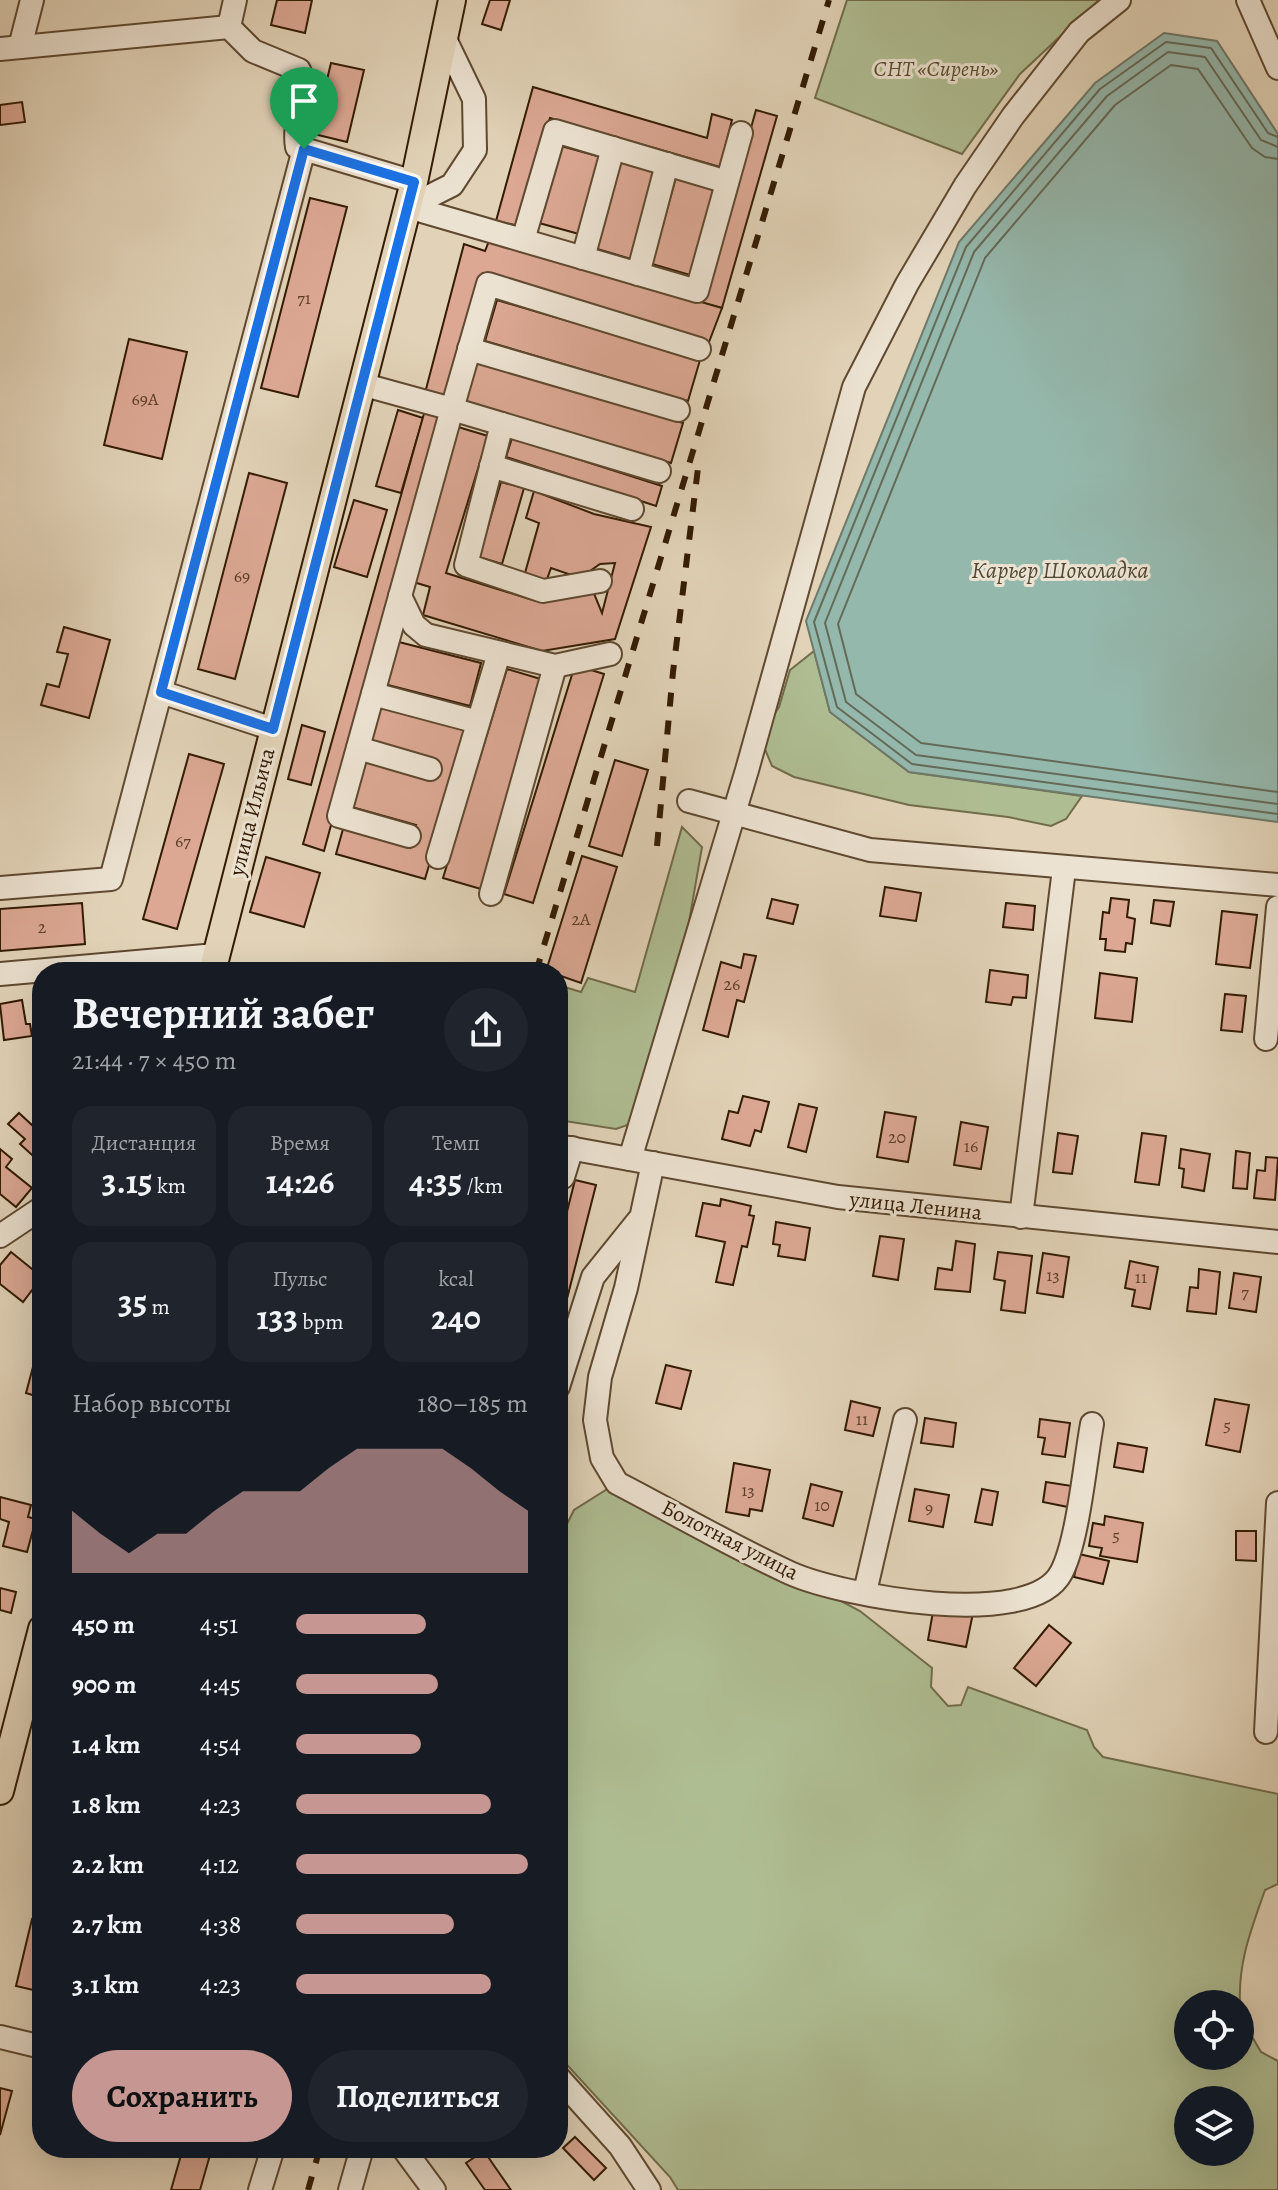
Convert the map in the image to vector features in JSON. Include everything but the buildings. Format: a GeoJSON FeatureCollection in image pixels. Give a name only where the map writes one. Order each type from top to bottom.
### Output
{"type":"FeatureCollection","features":[{"type":"Feature","properties":{"kind":"main road","name":"улица Ильича"},"geometry":{"type":"LineString","coordinates":[[215,962],[411,194],[452,0]]}},
{"type":"Feature","properties":{"kind":"main road"},"geometry":{"type":"LineString","coordinates":[[0,1791],[32,1668]]}},
{"type":"Feature","properties":{"kind":"street"},"geometry":{"type":"LineString","coordinates":[[10,48],[32,0]]}},
{"type":"Feature","properties":{"kind":"street"},"geometry":{"type":"LineString","coordinates":[[229,27],[235,0]]}},
{"type":"Feature","properties":{"kind":"street","name":"Болотная улица"},"geometry":{"type":"LineString","coordinates":[[1092,1424],[1071,1544],[1061,1573],[1046,1591],[1016,1602],[957,1606],[865,1592],[792,1574],[617,1483],[602,1458],[595,1420],[600,1377],[626,1288],[641,1217],[642,1161],[732,815],[854,387],[907,284],[965,186],[1013,116],[1079,32],[1119,0]]}},
{"type":"Feature","properties":{"kind":"street"},"geometry":{"type":"LineString","coordinates":[[1248,0],[1278,68]]}},
{"type":"Feature","properties":{"kind":"street"},"geometry":{"type":"LineString","coordinates":[[10,48],[229,27]]}},
{"type":"Feature","properties":{"kind":"street"},"geometry":{"type":"LineString","coordinates":[[229,27],[253,51],[299,70],[306,85],[295,134],[297,147],[523,240],[697,291],[741,133]]}},
{"type":"Feature","properties":{"kind":"street"},"geometry":{"type":"LineString","coordinates":[[411,194],[452,185],[475,150],[474,99],[444,37]]}},
{"type":"Feature","properties":{"kind":"street"},"geometry":{"type":"LineString","coordinates":[[523,240],[555,131],[727,182]]}},
{"type":"Feature","properties":{"kind":"street"},"geometry":{"type":"LineString","coordinates":[[583,258],[613,148]]}},
{"type":"Feature","properties":{"kind":"street"},"geometry":{"type":"LineString","coordinates":[[0,888],[111,879],[310,151]]}},
{"type":"Feature","properties":{"kind":"street"},"geometry":{"type":"LineString","coordinates":[[638,274],[667,164]]}},
{"type":"Feature","properties":{"kind":"street"},"geometry":{"type":"LineString","coordinates":[[409,836],[339,816],[488,284],[699,349]]}},
{"type":"Feature","properties":{"kind":"street"},"geometry":{"type":"LineString","coordinates":[[469,349],[678,410]]}},
{"type":"Feature","properties":{"kind":"street"},"geometry":{"type":"LineString","coordinates":[[361,384],[659,471]]}},
{"type":"Feature","properties":{"kind":"street"},"geometry":{"type":"LineString","coordinates":[[502,424],[466,565],[543,591],[600,581]]}},
{"type":"Feature","properties":{"kind":"street"},"geometry":{"type":"LineString","coordinates":[[491,466],[632,509]]}},
{"type":"Feature","properties":{"kind":"street"},"geometry":{"type":"LineString","coordinates":[[400,596],[414,625],[426,635],[555,666],[610,654]]}},
{"type":"Feature","properties":{"kind":"street"},"geometry":{"type":"LineString","coordinates":[[438,857],[499,653]]}},
{"type":"Feature","properties":{"kind":"street"},"geometry":{"type":"LineString","coordinates":[[491,894],[555,666]]}},
{"type":"Feature","properties":{"kind":"street"},"geometry":{"type":"LineString","coordinates":[[161,692],[273,729]]}},
{"type":"Feature","properties":{"kind":"street"},"geometry":{"type":"LineString","coordinates":[[373,694],[478,722]]}},
{"type":"Feature","properties":{"kind":"street"},"geometry":{"type":"LineString","coordinates":[[358,748],[430,769]]}},
{"type":"Feature","properties":{"kind":"street"},"geometry":{"type":"LineString","coordinates":[[689,801],[870,850],[1278,885]]}},
{"type":"Feature","properties":{"kind":"street"},"geometry":{"type":"LineString","coordinates":[[1021,1217],[1064,869]]}},
{"type":"Feature","properties":{"kind":"street"},"geometry":{"type":"LineString","coordinates":[[1266,1039],[1278,907]]}},
{"type":"Feature","properties":{"kind":"street"},"geometry":{"type":"LineString","coordinates":[[0,974],[32,973]]}},
{"type":"Feature","properties":{"kind":"street","name":"улица Ленина"},"geometry":{"type":"LineString","coordinates":[[568,1148],[838,1197],[1278,1242]]}},
{"type":"Feature","properties":{"kind":"street"},"geometry":{"type":"LineString","coordinates":[[0,1236],[32,1215]]}},
{"type":"Feature","properties":{"kind":"street"},"geometry":{"type":"LineString","coordinates":[[568,1356],[593,1277],[641,1217]]}},
{"type":"Feature","properties":{"kind":"street"},"geometry":{"type":"LineString","coordinates":[[865,1592],[905,1420]]}},
{"type":"Feature","properties":{"kind":"street"},"geometry":{"type":"LineString","coordinates":[[1266,1732],[1278,1503]]}},
{"type":"Feature","properties":{"kind":"street"},"geometry":{"type":"LineString","coordinates":[[0,2037],[32,2045]]}},
{"type":"Feature","properties":{"kind":"street"},"geometry":{"type":"LineString","coordinates":[[568,2088],[620,2146],[649,2190]]}},
{"type":"Feature","properties":{"kind":"street"},"geometry":{"type":"LineString","coordinates":[[260,2190],[270,2158]]}},
{"type":"Feature","properties":{"kind":"street"},"geometry":{"type":"LineString","coordinates":[[350,2190],[359,2158]]}},
{"type":"Feature","properties":{"kind":"street"},"geometry":{"type":"LineString","coordinates":[[410,2158],[434,2190]]}},
{"type":"Feature","properties":{"kind":"green space","name":"СНТ «Сирень»"},"geometry":{"type":"Polygon","coordinates":[[[847,0],[1099,0],[1020,74],[962,154],[815,98],[847,0]]]}},
{"type":"Feature","properties":{"kind":"green space"},"geometry":{"type":"Polygon","coordinates":[[[814,651],[830,712],[909,772],[1082,796],[1066,819],[1051,826],[1008,817],[909,805],[794,777],[772,766],[764,747],[768,723],[779,707],[790,670],[814,651]]]}},
{"type":"Feature","properties":{"kind":"green space"},"geometry":{"type":"Polygon","coordinates":[[[682,827],[702,847],[689,922],[633,1123],[616,1129],[568,1122],[568,988],[581,992],[588,978],[635,992],[682,827]]]}},
{"type":"Feature","properties":{"kind":"green space"},"geometry":{"type":"Polygon","coordinates":[[[617,1483],[860,1611],[932,1668],[931,1687],[948,1706],[961,1705],[968,1687],[1087,1730],[1094,1747],[1103,1757],[1278,1794],[1278,1884],[1265,1890],[1243,1960],[1240,1990],[1174,1990],[1174,2070],[1254,2070],[1254,2040],[1261,2052],[1278,2061],[1278,2190],[678,2190],[670,2177],[568,2066],[568,1522],[574,1510],[617,1483]]]}},
{"type":"Feature","properties":{"kind":"water","name":"Карьер Шоколадка"},"geometry":{"type":"Polygon","coordinates":[[[1164,33],[1217,41],[1278,134],[1278,822],[909,772],[830,712],[806,621],[959,242],[1095,83],[1164,33]]]}},
{"type":"Feature","properties":{"kind":"railway"},"geometry":{"type":"LineString","coordinates":[[539,962],[829,0]]}},
{"type":"Feature","properties":{"kind":"railway"},"geometry":{"type":"LineString","coordinates":[[657,846],[673,672],[698,468]]}},
{"type":"Feature","properties":{"kind":"railway"},"geometry":{"type":"LineString","coordinates":[[308,2190],[317,2158]]}},
{"type":"Feature","properties":{"kind":"route"},"geometry":{"type":"LineString","coordinates":[[304,149],[414,182],[273,729],[161,692],[304,149]]}}]}
